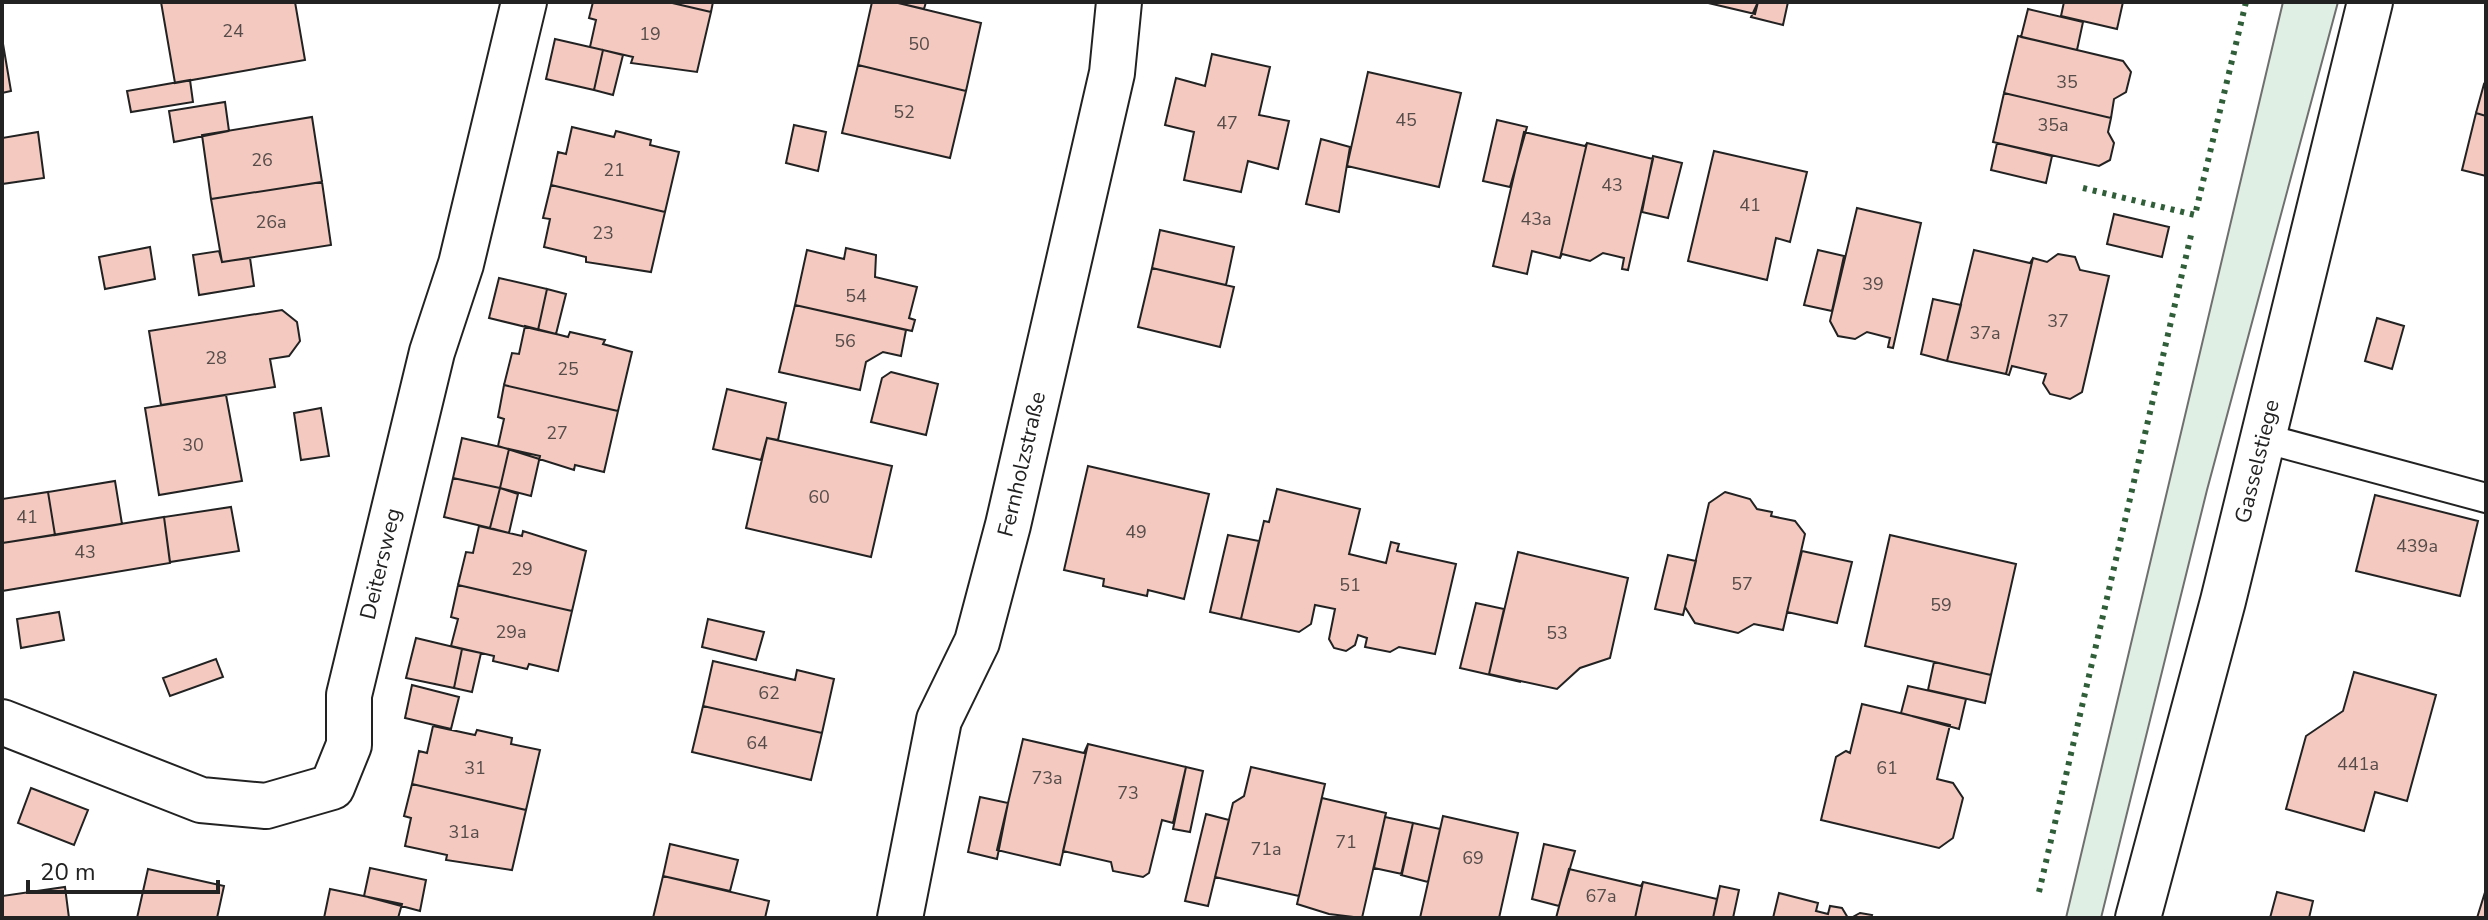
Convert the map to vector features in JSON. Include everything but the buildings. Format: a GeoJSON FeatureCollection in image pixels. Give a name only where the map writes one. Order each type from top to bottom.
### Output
{"type":"FeatureCollection","features":[{"type":"Feature","properties":{"kind":"street","name":"Deitersweg"},"geometry":{"type":"LineString","coordinates":[[2,722],[201,800],[266,806],[332,787],[349,745],[349,695],[432,352],[461,264],[524,2]]}},
{"type":"Feature","properties":{"kind":"street","name":"Fernholzstraße"},"geometry":{"type":"LineString","coordinates":[[900,918],[939,720],[977,642],[1012,510],[1112,73],[1119,2]]}},
{"type":"Feature","properties":{"kind":"street","name":"Gasselstiege"},"geometry":{"type":"LineString","coordinates":[[2138,918],[2263,438],[2370,2]]}},
{"type":"Feature","properties":{"kind":"lane"},"geometry":{"type":"LineString","coordinates":[[2263,438],[2486,498]]}},
{"type":"Feature","properties":{"kind":"green space"},"geometry":{"type":"Polygon","coordinates":[[[2283,2],[2338,2],[2207,490],[2101,918],[2066,918],[2283,2]]]}},
{"type":"Feature","properties":{"kind":"hedge"},"geometry":{"type":"LineString","coordinates":[[2083,188],[2195,215],[2246,2]]}},
{"type":"Feature","properties":{"kind":"hedge"},"geometry":{"type":"LineString","coordinates":[[2039,892],[2191,235]]}}]}
